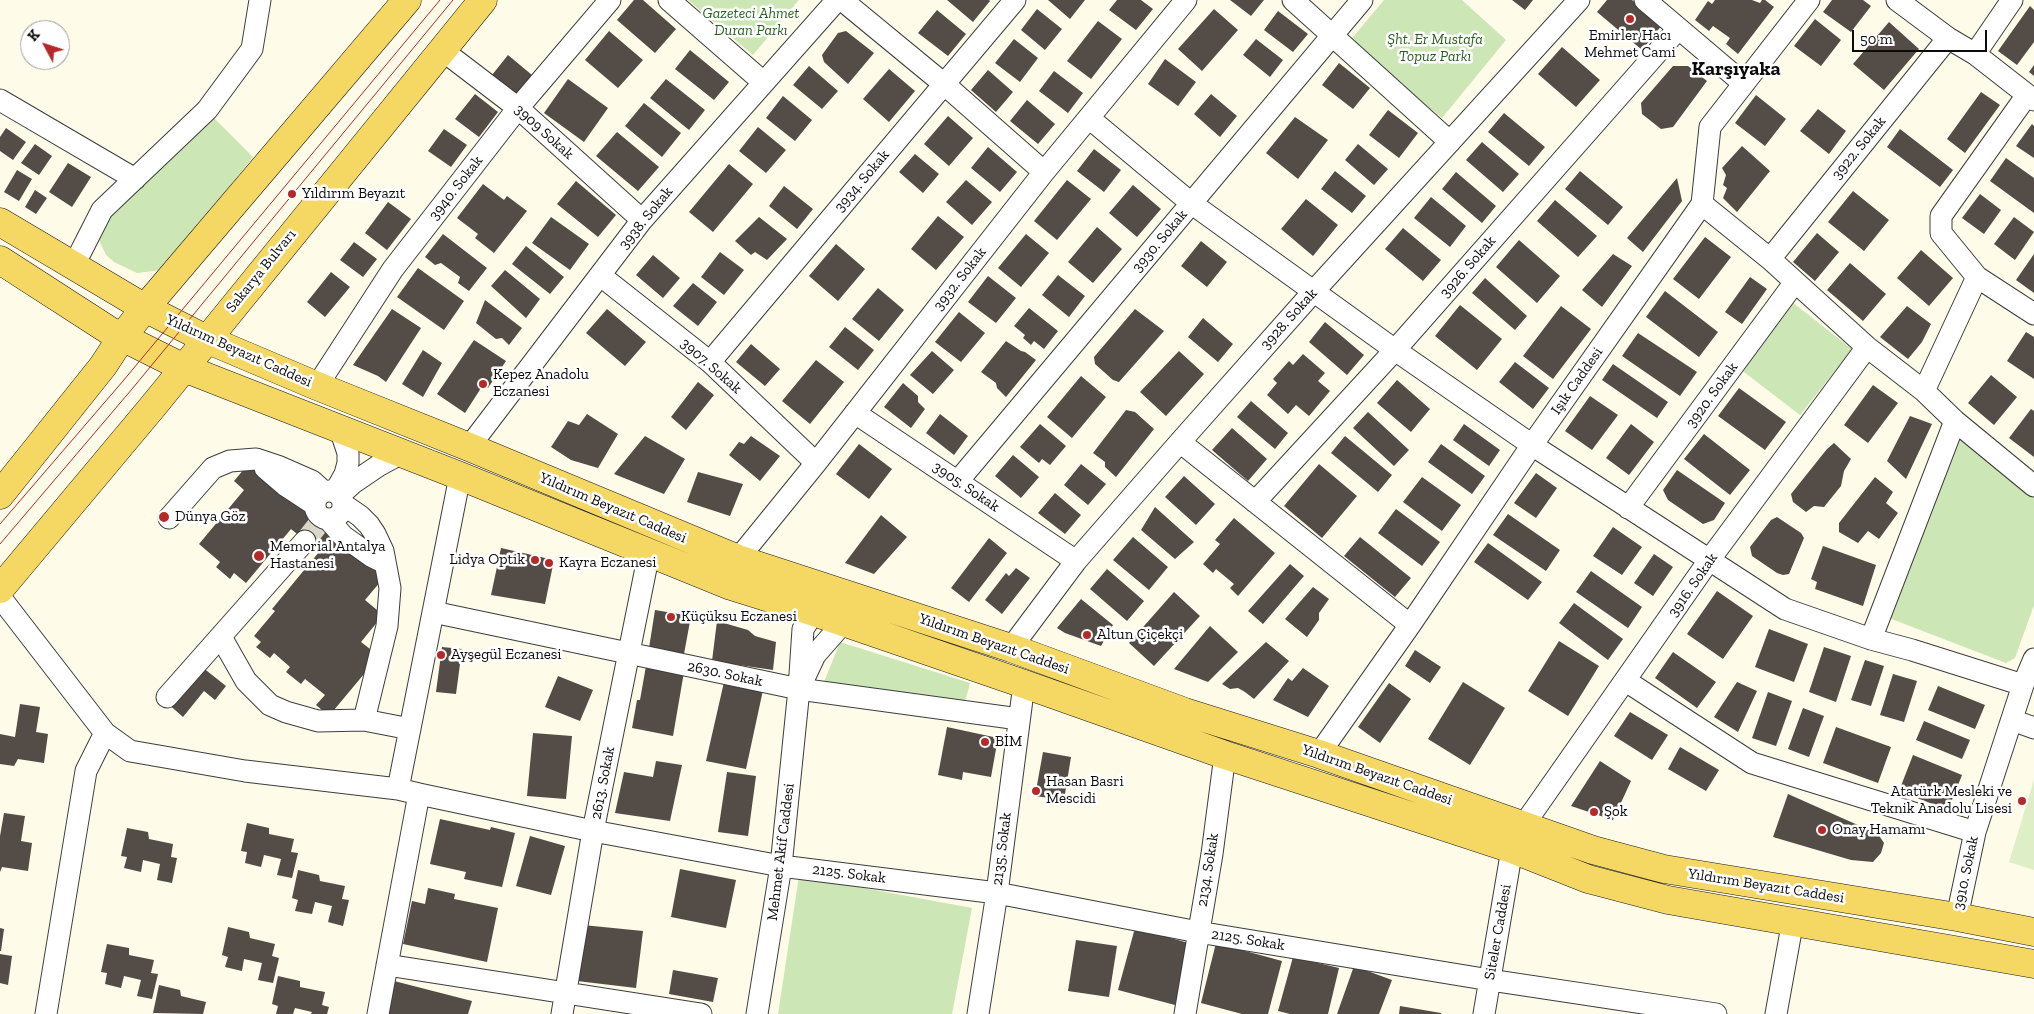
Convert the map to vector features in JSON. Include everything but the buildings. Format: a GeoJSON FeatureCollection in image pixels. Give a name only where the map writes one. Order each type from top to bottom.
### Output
{"type":"FeatureCollection","features":[{"type":"Feature","properties":{"kind":"main road"},"geometry":{"type":"LineString","coordinates":[[0,494],[97,374],[122,337],[145,308],[407,0]]}},
{"type":"Feature","properties":{"kind":"main road","name":"Sakarya Bulvarı"},"geometry":{"type":"LineString","coordinates":[[0,589],[184,368],[206,338],[483,0]]}},
{"type":"Feature","properties":{"kind":"main road","name":"Yıldırım Beyazıt Caddesi"},"geometry":{"type":"LineString","coordinates":[[0,222],[145,308],[206,338],[317,386],[469,447],[738,560],[1011,648],[1185,712],[1319,754],[1518,838],[1588,879],[1668,900],[1793,920],[2034,964]]}},
{"type":"Feature","properties":{"kind":"main road","name":"Yıldırım Beyazıt Caddesi"},"geometry":{"type":"LineString","coordinates":[[2,266],[122,337],[184,368],[460,476],[731,586],[844,622],[1224,755],[1518,838],[1593,850],[1664,869],[1957,917],[2034,932]]}},
{"type":"Feature","properties":{"kind":"street"},"geometry":{"type":"LineString","coordinates":[[73,266],[102,210],[208,110],[252,49],[260,0]]}},
{"type":"Feature","properties":{"kind":"street","name":"3940. Sokak"},"geometry":{"type":"LineString","coordinates":[[317,386],[393,269],[518,108],[610,0]]}},
{"type":"Feature","properties":{"kind":"street"},"geometry":{"type":"LineString","coordinates":[[669,0],[763,82]]}},
{"type":"Feature","properties":{"kind":"street","name":"3938. Sokak"},"geometry":{"type":"LineString","coordinates":[[469,447],[642,220],[837,0]]}},
{"type":"Feature","properties":{"kind":"street"},"geometry":{"type":"LineString","coordinates":[[842,0],[944,84],[1044,172]]}},
{"type":"Feature","properties":{"kind":"street","name":"3934. Sokak"},"geometry":{"type":"LineString","coordinates":[[710,362],[1015,0]]}},
{"type":"Feature","properties":{"kind":"street","name":"3932. Sokak"},"geometry":{"type":"LineString","coordinates":[[738,560],[1044,172],[1186,0]]}},
{"type":"Feature","properties":{"kind":"street"},"geometry":{"type":"LineString","coordinates":[[1293,0],[1450,142]]}},
{"type":"Feature","properties":{"kind":"street","name":"3930. Sokak"},"geometry":{"type":"LineString","coordinates":[[958,481],[1362,0]]}},
{"type":"Feature","properties":{"kind":"street","name":"3928. Sokak"},"geometry":{"type":"LineString","coordinates":[[1011,648],[1076,561],[1180,442],[1314,291],[1579,0]]}},
{"type":"Feature","properties":{"kind":"street"},"geometry":{"type":"LineString","coordinates":[[1645,0],[1743,83]]}},
{"type":"Feature","properties":{"kind":"street","name":"Işık Caddesi"},"geometry":{"type":"LineString","coordinates":[[1319,754],[1410,625],[1532,445],[1702,204],[1710,127],[1809,0]]}},
{"type":"Feature","properties":{"kind":"street"},"geometry":{"type":"LineString","coordinates":[[1897,0],[1948,38],[1975,54],[2031,97],[1941,216],[1941,233],[1977,277],[2034,314]]}},
{"type":"Feature","properties":{"kind":"street"},"geometry":{"type":"LineString","coordinates":[[1975,54],[2012,0]]}},
{"type":"Feature","properties":{"kind":"street","name":"3926. Sokak"},"geometry":{"type":"LineString","coordinates":[[1256,502],[1395,350],[1678,29]]}},
{"type":"Feature","properties":{"kind":"street","name":"3922. Sokak"},"geometry":{"type":"LineString","coordinates":[[1770,259],[1948,38]]}},
{"type":"Feature","properties":{"kind":"street","name":"3909 Sokak"},"geometry":{"type":"LineString","coordinates":[[442,50],[518,108],[642,220]]}},
{"type":"Feature","properties":{"kind":"street"},"geometry":{"type":"LineString","coordinates":[[0,100],[135,179]]}},
{"type":"Feature","properties":{"kind":"street"},"geometry":{"type":"LineString","coordinates":[[1089,118],[1191,203],[1395,350],[1532,445],[1785,609],[1871,639],[2023,685]]}},
{"type":"Feature","properties":{"kind":"street"},"geometry":{"type":"LineString","coordinates":[[1702,204],[1770,259],[1866,347],[1924,391],[1955,421],[2034,486]]}},
{"type":"Feature","properties":{"kind":"street","name":"3907. Sokak"},"geometry":{"type":"LineString","coordinates":[[601,276],[710,362],[816,463]]}},
{"type":"Feature","properties":{"kind":"street"},"geometry":{"type":"LineString","coordinates":[[1924,391],[1977,277]]}},
{"type":"Feature","properties":{"kind":"street","name":"3920. Sokak"},"geometry":{"type":"LineString","coordinates":[[1628,508],[1795,282]]}},
{"type":"Feature","properties":{"kind":"street","name":"3916. Sokak"},"geometry":{"type":"LineString","coordinates":[[1518,838],[1710,560],[1866,347]]}},
{"type":"Feature","properties":{"kind":"street","name":"3905. Sokak"},"geometry":{"type":"LineString","coordinates":[[855,413],[1076,561]]}},
{"type":"Feature","properties":{"kind":"street"},"geometry":{"type":"LineString","coordinates":[[1871,639],[1955,421]]}},
{"type":"Feature","properties":{"kind":"street"},"geometry":{"type":"LineString","coordinates":[[329,506],[345,474],[348,463],[348,453],[340,429]]}},
{"type":"Feature","properties":{"kind":"street"},"geometry":{"type":"LineString","coordinates":[[1180,442],[1410,625]]}},
{"type":"Feature","properties":{"kind":"street"},"geometry":{"type":"LineString","coordinates":[[329,506],[378,466],[402,453]]}},
{"type":"Feature","properties":{"kind":"street"},"geometry":{"type":"LineString","coordinates":[[169,518],[213,468],[230,461],[256,459],[286,486],[329,506],[343,536],[385,564],[390,588],[387,626],[364,720]]}},
{"type":"Feature","properties":{"kind":"street"},"geometry":{"type":"LineString","coordinates":[[398,789],[460,476]]}},
{"type":"Feature","properties":{"kind":"street"},"geometry":{"type":"LineString","coordinates":[[167,697],[305,540]]}},
{"type":"Feature","properties":{"kind":"street","name":"2613. Sokak"},"geometry":{"type":"LineString","coordinates":[[564,1004],[593,831],[649,553]]}},
{"type":"Feature","properties":{"kind":"street"},"geometry":{"type":"LineString","coordinates":[[814,612],[844,595]]}},
{"type":"Feature","properties":{"kind":"street","name":"2125. Sokak"},"geometry":{"type":"LineString","coordinates":[[0,597],[105,733],[130,750],[245,771],[398,789],[593,831],[781,866],[997,893],[1198,932],[1490,980],[1716,1014]]}},
{"type":"Feature","properties":{"kind":"street","name":"2630. Sokak"},"geometry":{"type":"LineString","coordinates":[[434,612],[799,689],[1018,719]]}},
{"type":"Feature","properties":{"kind":"street","name":"Mehmet Akif Caddesi"},"geometry":{"type":"LineString","coordinates":[[758,1014],[781,866],[799,689],[803,629],[814,612]]}},
{"type":"Feature","properties":{"kind":"street"},"geometry":{"type":"LineString","coordinates":[[799,689],[815,655],[844,622]]}},
{"type":"Feature","properties":{"kind":"street"},"geometry":{"type":"LineString","coordinates":[[221,637],[246,681],[270,705],[286,712],[318,721],[364,720],[410,729]]}},
{"type":"Feature","properties":{"kind":"street","name":"3910. Sokak"},"geometry":{"type":"LineString","coordinates":[[1957,917],[1975,832],[2023,685],[2034,659]]}},
{"type":"Feature","properties":{"kind":"street"},"geometry":{"type":"LineString","coordinates":[[1626,681],[1752,764],[1975,832]]}},
{"type":"Feature","properties":{"kind":"street","name":"2135. Sokak"},"geometry":{"type":"LineString","coordinates":[[978,1014],[997,893],[1024,684]]}},
{"type":"Feature","properties":{"kind":"street"},"geometry":{"type":"LineString","coordinates":[[2012,720],[2034,728]]}},
{"type":"Feature","properties":{"kind":"street"},"geometry":{"type":"LineString","coordinates":[[46,1014],[86,771],[105,733]]}},
{"type":"Feature","properties":{"kind":"street","name":"2134. Sokak"},"geometry":{"type":"LineString","coordinates":[[1186,1014],[1212,854],[1224,755]]}},
{"type":"Feature","properties":{"kind":"street"},"geometry":{"type":"LineString","coordinates":[[378,1014],[419,794]]}},
{"type":"Feature","properties":{"kind":"street","name":"Siteler Caddesi"},"geometry":{"type":"LineString","coordinates":[[1484,1014],[1518,838]]}},
{"type":"Feature","properties":{"kind":"street"},"geometry":{"type":"LineString","coordinates":[[1776,1014],[1793,920]]}},
{"type":"Feature","properties":{"kind":"street"},"geometry":{"type":"LineString","coordinates":[[387,965],[564,1004],[701,1014]]}},
{"type":"Feature","properties":{"kind":"green space","name":"Gazeteci Ahmet Duran Parkı"},"geometry":{"type":"Polygon","coordinates":[[[688,0],[799,0],[753,55],[688,0]]]}},
{"type":"Feature","properties":{"kind":"green space","name":"Şht. Er Mustafa Topuz Parkı"},"geometry":{"type":"Polygon","coordinates":[[[1384,0],[1462,0],[1506,40],[1442,118],[1363,53],[1353,37],[1384,0]]]}},
{"type":"Feature","properties":{"kind":"green space"},"geometry":{"type":"Polygon","coordinates":[[[213,117],[253,157],[162,270],[137,273],[114,262],[106,255],[99,240],[113,212],[213,117]]]}},
{"type":"Feature","properties":{"kind":"green space"},"geometry":{"type":"Polygon","coordinates":[[[1792,302],[1852,349],[1800,415],[1740,369],[1792,302]]]}},
{"type":"Feature","properties":{"kind":"green space"},"geometry":{"type":"Polygon","coordinates":[[[1962,436],[2034,495],[2034,605],[2015,658],[2006,663],[1889,618],[1962,436]]]}},
{"type":"Feature","properties":{"kind":"green space"},"geometry":{"type":"Polygon","coordinates":[[[840,642],[970,683],[965,702],[824,682],[840,642]]]}},
{"type":"Feature","properties":{"kind":"green space"},"geometry":{"type":"Polygon","coordinates":[[[2034,780],[2034,870],[2009,862],[2034,780]]]}},
{"type":"Feature","properties":{"kind":"green space"},"geometry":{"type":"Polygon","coordinates":[[[799,876],[972,908],[952,1014],[778,1014],[799,876]]]}},
{"type":"Feature","properties":{"kind":"tunnel"},"geometry":{"type":"LineString","coordinates":[[305,541],[321,521]]}},
{"type":"Feature","properties":{"kind":"tram line"},"geometry":{"type":"LineString","coordinates":[[0,524],[123,381],[440,0]]}},
{"type":"Feature","properties":{"kind":"tram line"},"geometry":{"type":"LineString","coordinates":[[0,544],[132,389],[453,0]]}},
{"type":"Feature","properties":{"kind":"place","name":"Emirler Hacı Mehmet Cami"},"geometry":{"type":"Point","coordinates":[1630,19]}},
{"type":"Feature","properties":{"kind":"place","name":"Yıldırım Beyazıt"},"geometry":{"type":"Point","coordinates":[292,194]}},
{"type":"Feature","properties":{"kind":"place","name":"Kepez Anadolu Eczanesi"},"geometry":{"type":"Point","coordinates":[483,384]}},
{"type":"Feature","properties":{"kind":"place","name":"Dünya Göz"},"geometry":{"type":"Point","coordinates":[164,517]}},
{"type":"Feature","properties":{"kind":"place","name":"Memorial Antalya Hastanesi"},"geometry":{"type":"Point","coordinates":[259,556]}},
{"type":"Feature","properties":{"kind":"place","name":"Lidya Optik"},"geometry":{"type":"Point","coordinates":[535,560]}},
{"type":"Feature","properties":{"kind":"place","name":"Kayra Eczanesi"},"geometry":{"type":"Point","coordinates":[549,563]}},
{"type":"Feature","properties":{"kind":"place","name":"Küçüksu Eczanesi"},"geometry":{"type":"Point","coordinates":[671,617]}},
{"type":"Feature","properties":{"kind":"place","name":"Altun Çiçekçi"},"geometry":{"type":"Point","coordinates":[1087,635]}},
{"type":"Feature","properties":{"kind":"place","name":"Ayşegül Eczanesi"},"geometry":{"type":"Point","coordinates":[441,655]}},
{"type":"Feature","properties":{"kind":"place","name":"BİM"},"geometry":{"type":"Point","coordinates":[985,742]}},
{"type":"Feature","properties":{"kind":"place","name":"Hasan Basri Mescidi"},"geometry":{"type":"Point","coordinates":[1036,791]}},
{"type":"Feature","properties":{"kind":"place","name":"Atatürk Mesleki ve Teknik Anadolu Lisesi"},"geometry":{"type":"Point","coordinates":[2022,801]}},
{"type":"Feature","properties":{"kind":"place","name":"Şok"},"geometry":{"type":"Point","coordinates":[1594,812]}},
{"type":"Feature","properties":{"kind":"place","name":"Onay Hamamı"},"geometry":{"type":"Point","coordinates":[1822,830]}},
{"type":"Feature","properties":{"kind":"district","name":"Karşıyaka"},"geometry":{"type":"Point","coordinates":[1736,69]}}]}
